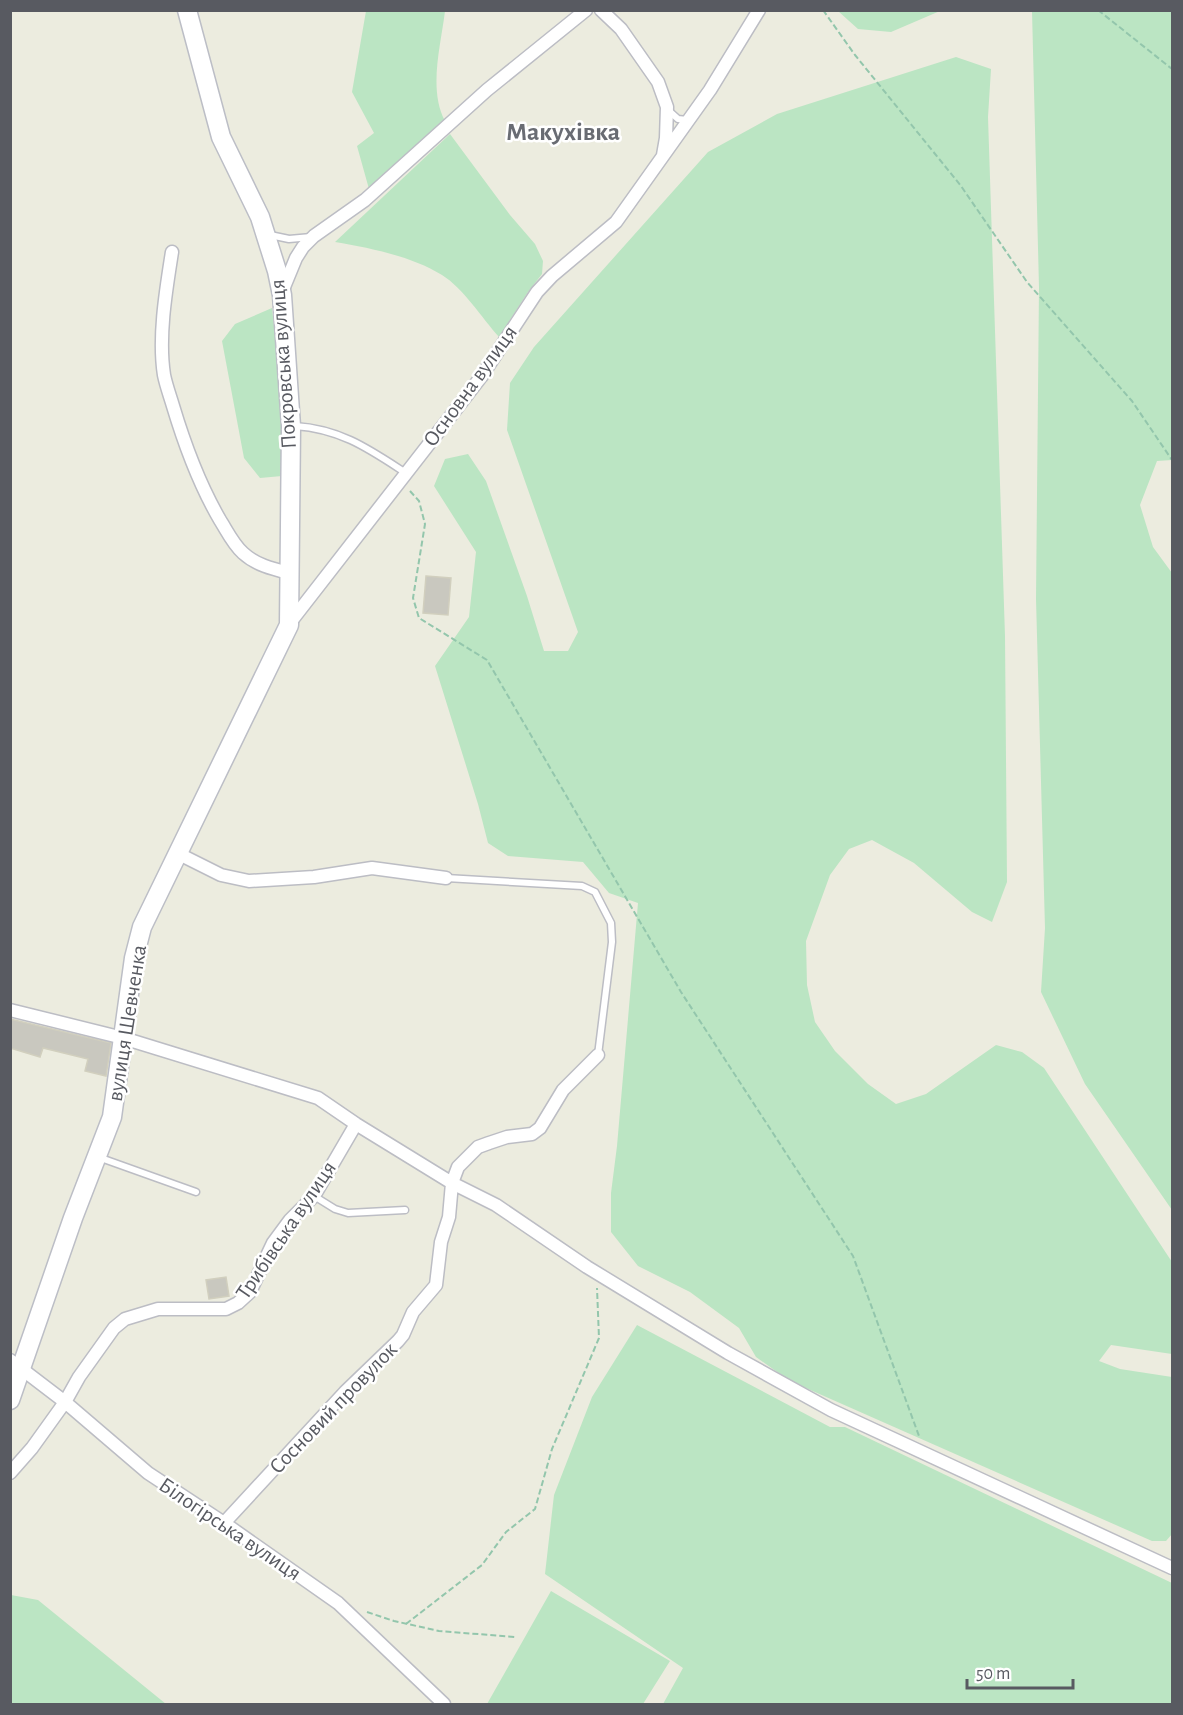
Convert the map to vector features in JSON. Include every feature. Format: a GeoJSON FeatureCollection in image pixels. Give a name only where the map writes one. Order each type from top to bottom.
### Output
{"type":"FeatureCollection","features":[{"type":"Feature","properties":{"kind":"street","name":"Покровська вулиця"},"geometry":{"type":"LineString","coordinates":[[187,10],[221,136],[260,217],[282,292],[291,426],[289,625]]}},
{"type":"Feature","properties":{"kind":"street"},"geometry":{"type":"LineString","coordinates":[[282,292],[285,281],[303,247],[314,236],[364,200],[487,90],[586,10]]}},
{"type":"Feature","properties":{"kind":"street","name":"Основна вулиця"},"geometry":{"type":"LineString","coordinates":[[601,10],[621,29],[658,82],[667,107],[666,138],[662,159]]}},
{"type":"Feature","properties":{"kind":"street","name":"Основна вулиця"},"geometry":{"type":"LineString","coordinates":[[289,625],[481,377],[537,292],[552,276],[616,222],[689,120],[759,10]]}},
{"type":"Feature","properties":{"kind":"street"},"geometry":{"type":"LineString","coordinates":[[172,252],[162,342],[164,375],[184,443],[205,494],[232,540],[244,554],[257,563],[289,573]]}},
{"type":"Feature","properties":{"kind":"street","name":"вулиця Шевченка"},"geometry":{"type":"LineString","coordinates":[[10,1400],[16,1363],[112,1117],[134,958],[142,927],[289,625]]}},
{"type":"Feature","properties":{"kind":"street"},"geometry":{"type":"LineString","coordinates":[[177,853],[221,875],[249,881],[314,877],[372,868],[446,878]]}},
{"type":"Feature","properties":{"kind":"street"},"geometry":{"type":"LineString","coordinates":[[10,1010],[123,1038],[318,1098],[452,1183],[496,1205],[596,1273],[728,1353],[831,1410],[1173,1568]]}},
{"type":"Feature","properties":{"kind":"street"},"geometry":{"type":"LineString","coordinates":[[452,1183],[458,1167],[478,1148],[507,1137],[532,1134],[540,1128],[563,1090],[598,1055]]}},
{"type":"Feature","properties":{"kind":"street","name":"Трибівська вулиця"},"geometry":{"type":"LineString","coordinates":[[10,1473],[32,1448],[65,1402],[79,1377],[114,1328],[125,1319],[158,1309],[226,1309],[238,1303],[250,1292],[273,1243],[290,1220],[314,1196],[356,1124]]}},
{"type":"Feature","properties":{"kind":"street","name":"Сосновий провулок"},"geometry":{"type":"LineString","coordinates":[[224,1523],[345,1392],[403,1335],[413,1312],[436,1286],[441,1242],[449,1216],[452,1183]]}},
{"type":"Feature","properties":{"kind":"street","name":"Білогірська вулиця"},"geometry":{"type":"LineString","coordinates":[[16,1363],[148,1473],[338,1603],[444,1704]]}},
{"type":"Feature","properties":{"kind":"lane"},"geometry":{"type":"LineString","coordinates":[[667,107],[673,117],[689,120]]}},
{"type":"Feature","properties":{"kind":"lane"},"geometry":{"type":"LineString","coordinates":[[265,234],[289,238],[314,236]]}},
{"type":"Feature","properties":{"kind":"lane"},"geometry":{"type":"LineString","coordinates":[[291,426],[318,428],[365,446],[403,477]]}},
{"type":"Feature","properties":{"kind":"lane"},"geometry":{"type":"LineString","coordinates":[[446,878],[582,886],[595,892],[611,923],[612,942],[598,1055]]}},
{"type":"Feature","properties":{"kind":"lane"},"geometry":{"type":"LineString","coordinates":[[98,1157],[196,1192]]}},
{"type":"Feature","properties":{"kind":"lane"},"geometry":{"type":"LineString","coordinates":[[314,1196],[348,1214],[405,1210]]}},
{"type":"Feature","properties":{"kind":"path"},"geometry":{"type":"LineString","coordinates":[[823,10],[855,55],[961,186],[1027,282],[1132,400],[1173,460]]}},
{"type":"Feature","properties":{"kind":"path"},"geometry":{"type":"LineString","coordinates":[[1098,10],[1173,69]]}},
{"type":"Feature","properties":{"kind":"path"},"geometry":{"type":"LineString","coordinates":[[403,477],[419,501],[425,524],[413,598],[419,618],[487,660],[681,992],[853,1256],[925,1453]]}},
{"type":"Feature","properties":{"kind":"path"},"geometry":{"type":"LineString","coordinates":[[406,1624],[482,1565],[506,1532],[535,1509],[552,1449],[599,1338],[596,1273]]}},
{"type":"Feature","properties":{"kind":"path"},"geometry":{"type":"LineString","coordinates":[[338,1603],[406,1624],[439,1631],[515,1637]]}},
{"type":"Feature","properties":{"kind":"green space"},"geometry":{"type":"Polygon","coordinates":[[[366,11],[445,11],[436,81],[437,95],[445,121],[369,189],[357,146],[374,133],[352,92],[366,11]]]}},
{"type":"Feature","properties":{"kind":"green space"},"geometry":{"type":"Polygon","coordinates":[[[838,11],[940,11],[891,32],[858,29],[838,11]]]}},
{"type":"Feature","properties":{"kind":"green space"},"geometry":{"type":"Polygon","coordinates":[[[1032,11],[1172,11],[1172,460],[1157,461],[1140,505],[1153,547],[1172,573],[1172,1210],[1085,1084],[1041,992],[1045,928],[1036,599],[1039,287],[1032,11]]]}},
{"type":"Feature","properties":{"kind":"green space"},"geometry":{"type":"Polygon","coordinates":[[[956,57],[991,69],[988,117],[1005,636],[1007,882],[992,922],[972,912],[914,863],[872,840],[849,849],[830,875],[806,941],[807,985],[815,1022],[835,1051],[868,1084],[896,1104],[926,1094],[996,1045],[1022,1052],[1044,1068],[1172,1262],[1172,1354],[1111,1345],[1099,1361],[1120,1369],[1172,1377],[1172,1534],[1166,1541],[1152,1541],[790,1381],[756,1357],[739,1328],[690,1292],[638,1266],[611,1232],[611,1193],[638,903],[609,893],[583,862],[508,856],[488,843],[435,666],[469,617],[476,552],[434,486],[445,459],[468,454],[486,481],[544,651],[568,651],[578,632],[507,430],[510,383],[534,347],[708,152],[777,114],[956,57]]]}},
{"type":"Feature","properties":{"kind":"green space"},"geometry":{"type":"Polygon","coordinates":[[[450,134],[510,215],[535,244],[543,261],[542,274],[499,337],[465,295],[450,281],[430,268],[376,250],[335,242],[450,134]]]}},
{"type":"Feature","properties":{"kind":"green space"},"geometry":{"type":"Polygon","coordinates":[[[272,308],[281,389],[282,476],[260,478],[244,458],[222,341],[235,324],[272,308]]]}},
{"type":"Feature","properties":{"kind":"green space"},"geometry":{"type":"Polygon","coordinates":[[[637,1325],[830,1427],[845,1427],[1172,1583],[1172,1704],[663,1704],[683,1668],[545,1574],[554,1495],[592,1397],[637,1325]]]}},
{"type":"Feature","properties":{"kind":"green space"},"geometry":{"type":"Polygon","coordinates":[[[551,1591],[670,1661],[643,1704],[487,1704],[551,1591]]]}},
{"type":"Feature","properties":{"kind":"green space"},"geometry":{"type":"Polygon","coordinates":[[[11,1595],[38,1600],[166,1704],[11,1704],[11,1595]]]}},
{"type":"Feature","properties":{"kind":"building"},"geometry":{"type":"Polygon","coordinates":[[[426,576],[451,578],[448,615],[423,613],[426,576]]]}},
{"type":"Feature","properties":{"kind":"building"},"geometry":{"type":"Polygon","coordinates":[[[10,1019],[111,1043],[106,1076],[85,1071],[88,1059],[43,1048],[40,1057],[10,1048],[10,1019]]]}},
{"type":"Feature","properties":{"kind":"building"},"geometry":{"type":"Polygon","coordinates":[[[226,1277],[229,1296],[209,1299],[206,1280],[226,1277]]]}},
{"type":"Feature","properties":{"kind":"district","name":"Макухівка"},"geometry":{"type":"Point","coordinates":[563,132]}}]}
